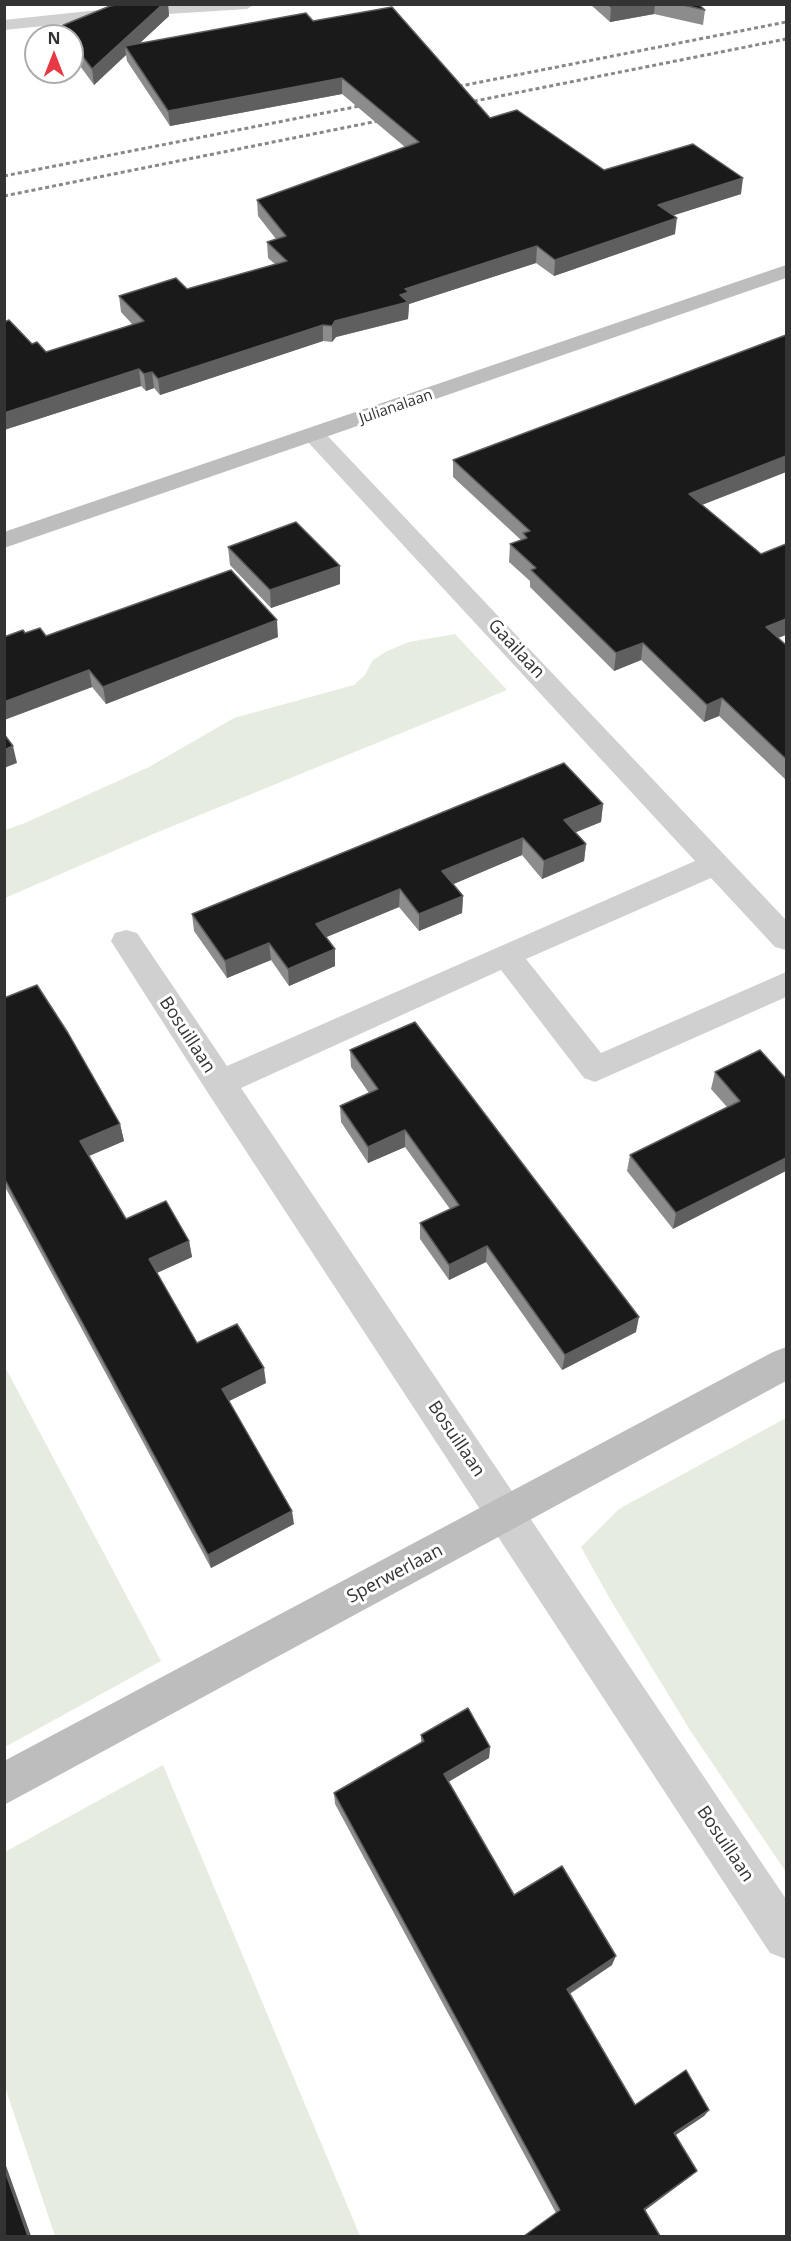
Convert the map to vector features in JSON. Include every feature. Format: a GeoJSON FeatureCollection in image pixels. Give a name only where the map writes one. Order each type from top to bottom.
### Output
{"type":"FeatureCollection","features":[{"type":"Feature","properties":{"kind":"street"},"geometry":{"type":"LineString","coordinates":[[4,25],[141,11],[247,4]]}},
{"type":"Feature","properties":{"kind":"street","name":"Julianalaan"},"geometry":{"type":"LineString","coordinates":[[4,541],[786,271]]}},
{"type":"Feature","properties":{"kind":"street","name":"Gaailaan"},"geometry":{"type":"LineString","coordinates":[[314,435],[786,939]]}},
{"type":"Feature","properties":{"kind":"street"},"geometry":{"type":"LineString","coordinates":[[219,1084],[717,863]]}},
{"type":"Feature","properties":{"kind":"street","name":"Bosuillaan"},"geometry":{"type":"LineString","coordinates":[[126,941],[786,1937]]}},
{"type":"Feature","properties":{"kind":"street"},"geometry":{"type":"LineString","coordinates":[[506,955],[595,1069],[786,984]]}},
{"type":"Feature","properties":{"kind":"street","name":"Sperwerlaan"},"geometry":{"type":"LineString","coordinates":[[4,1784],[786,1363]]}},
{"type":"Feature","properties":{"kind":"shaded area"},"geometry":{"type":"Polygon","coordinates":[[[455,634],[507,690],[153,834],[5,898],[5,830],[149,767],[234,718],[354,685],[365,675],[373,660],[387,651],[409,642],[455,634]]]}},
{"type":"Feature","properties":{"kind":"shaded area"},"geometry":{"type":"Polygon","coordinates":[[[4,1365],[161,1661],[5,1747],[4,1747],[4,1365]]]}},
{"type":"Feature","properties":{"kind":"shaded area"},"geometry":{"type":"Polygon","coordinates":[[[786,1418],[786,1872],[690,1730],[581,1547],[619,1509],[786,1418]]]}},
{"type":"Feature","properties":{"kind":"shaded area"},"geometry":{"type":"Polygon","coordinates":[[[163,1765],[360,2236],[55,2236],[5,2087],[5,1852],[163,1765]]]}},
{"type":"Feature","properties":{"kind":"building"},"geometry":{"type":"Polygon","coordinates":[[[163,4],[92,69],[84,58],[84,24],[66,24],[110,6],[163,4]]]}},
{"type":"Feature","properties":{"kind":"building"},"geometry":{"type":"Polygon","coordinates":[[[608,4],[627,4],[611,7],[608,4]]]}},
{"type":"Feature","properties":{"kind":"building"},"geometry":{"type":"Polygon","coordinates":[[[679,4],[698,4],[705,10],[679,4]]]}},
{"type":"Feature","properties":{"kind":"building"},"geometry":{"type":"Polygon","coordinates":[[[392,7],[490,118],[517,110],[604,170],[693,144],[743,178],[658,205],[677,218],[555,260],[537,246],[405,289],[409,292],[400,295],[408,302],[335,321],[332,326],[323,325],[158,379],[152,372],[144,374],[139,369],[4,413],[4,322],[9,320],[32,344],[37,342],[46,352],[144,321],[119,296],[176,278],[187,289],[287,261],[267,242],[286,236],[257,200],[419,142],[342,78],[168,111],[125,46],[306,13],[313,21],[392,7]]]}},
{"type":"Feature","properties":{"kind":"building"},"geometry":{"type":"Polygon","coordinates":[[[786,335],[786,456],[689,494],[761,554],[786,544],[786,619],[766,627],[786,645],[786,759],[722,698],[707,705],[643,643],[616,653],[531,570],[536,568],[510,544],[527,538],[523,533],[530,531],[453,460],[786,335]]]}},
{"type":"Feature","properties":{"kind":"building"},"geometry":{"type":"Polygon","coordinates":[[[296,522],[340,566],[270,590],[228,547],[296,522]]]}},
{"type":"Feature","properties":{"kind":"building"},"geometry":{"type":"Polygon","coordinates":[[[231,570],[277,620],[103,687],[89,670],[4,702],[4,637],[23,630],[25,633],[40,628],[46,636],[231,570]]]}},
{"type":"Feature","properties":{"kind":"building"},"geometry":{"type":"Polygon","coordinates":[[[4,734],[13,746],[4,750],[4,734]]]}},
{"type":"Feature","properties":{"kind":"building"},"geometry":{"type":"Polygon","coordinates":[[[564,763],[603,804],[564,820],[586,844],[544,861],[523,838],[442,871],[463,896],[419,914],[400,889],[316,924],[335,949],[288,969],[269,943],[225,961],[192,914],[564,763]]]}},
{"type":"Feature","properties":{"kind":"building"},"geometry":{"type":"Polygon","coordinates":[[[37,985],[68,1033],[120,1124],[80,1141],[126,1219],[166,1201],[189,1241],[149,1259],[197,1343],[237,1324],[264,1368],[222,1389],[292,1511],[208,1555],[4,1178],[4,998],[37,985]]]}},
{"type":"Feature","properties":{"kind":"building"},"geometry":{"type":"Polygon","coordinates":[[[415,1022],[639,1317],[565,1355],[487,1246],[449,1265],[420,1223],[459,1205],[405,1130],[368,1147],[340,1106],[378,1089],[350,1050],[415,1022]]]}},
{"type":"Feature","properties":{"kind":"building"},"geometry":{"type":"Polygon","coordinates":[[[760,1050],[786,1079],[786,1158],[676,1213],[630,1155],[740,1101],[715,1072],[760,1050]]]}},
{"type":"Feature","properties":{"kind":"building"},"geometry":{"type":"Polygon","coordinates":[[[468,1708],[490,1747],[444,1774],[514,1895],[562,1866],[616,1956],[567,1989],[635,2105],[686,2070],[709,2110],[674,2133],[697,2171],[644,2209],[660,2236],[524,2236],[560,2210],[334,1793],[424,1741],[421,1735],[468,1708]]]}},
{"type":"Feature","properties":{"kind":"building"},"geometry":{"type":"Polygon","coordinates":[[[4,2168],[28,2236],[4,2236],[4,2168]]]}},
{"type":"Feature","properties":{"kind":"railway"},"geometry":{"type":"LineString","coordinates":[[445,89],[786,22]]}},
{"type":"Feature","properties":{"kind":"railway"},"geometry":{"type":"LineString","coordinates":[[460,104],[786,39]]}},
{"type":"Feature","properties":{"kind":"railway"},"geometry":{"type":"LineString","coordinates":[[4,176],[375,103]]}},
{"type":"Feature","properties":{"kind":"railway"},"geometry":{"type":"LineString","coordinates":[[4,196],[393,118]]}}]}
